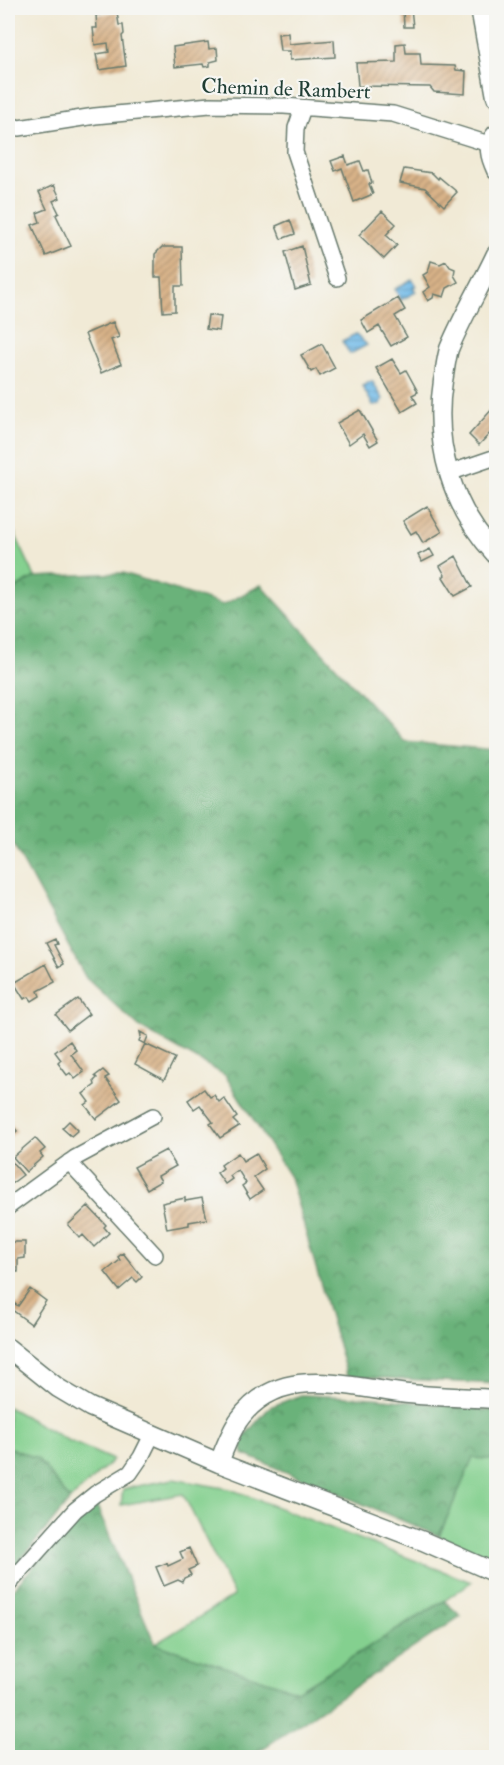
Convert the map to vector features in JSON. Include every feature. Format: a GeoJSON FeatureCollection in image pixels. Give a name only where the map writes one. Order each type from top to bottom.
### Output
{"type":"FeatureCollection","features":[{"type":"Feature","properties":{"kind":"street"},"geometry":{"type":"LineString","coordinates":[[480,8],[496,97]]}},
{"type":"Feature","properties":{"kind":"street","name":"Chemin de Rambert"},"geometry":{"type":"LineString","coordinates":[[8,124],[19,128],[95,116],[210,105],[284,106],[393,114],[494,135]]}},
{"type":"Feature","properties":{"kind":"street"},"geometry":{"type":"LineString","coordinates":[[303,108],[296,128],[294,152],[337,278]]}},
{"type":"Feature","properties":{"kind":"street"},"geometry":{"type":"LineString","coordinates":[[494,135],[489,151],[496,170]]}},
{"type":"Feature","properties":{"kind":"street"},"geometry":{"type":"LineString","coordinates":[[496,254],[448,352],[441,399],[440,427],[448,473],[464,513],[496,555]]}},
{"type":"Feature","properties":{"kind":"street"},"geometry":{"type":"LineString","coordinates":[[448,473],[496,457]]}},
{"type":"Feature","properties":{"kind":"street"},"geometry":{"type":"LineString","coordinates":[[8,1207],[69,1162],[153,1116]]}},
{"type":"Feature","properties":{"kind":"street"},"geometry":{"type":"LineString","coordinates":[[69,1162],[155,1255]]}},
{"type":"Feature","properties":{"kind":"street"},"geometry":{"type":"LineString","coordinates":[[8,1348],[58,1388],[90,1407],[219,1463],[423,1541],[496,1573]]}},
{"type":"Feature","properties":{"kind":"street"},"geometry":{"type":"LineString","coordinates":[[219,1463],[234,1428],[247,1409],[272,1391],[293,1384],[322,1383],[403,1394],[496,1399]]}},
{"type":"Feature","properties":{"kind":"street"},"geometry":{"type":"LineString","coordinates":[[8,1585],[75,1510],[95,1494],[129,1473],[141,1457],[152,1435]]}},
{"type":"Feature","properties":{"kind":"green space"},"geometry":{"type":"Polygon","coordinates":[[[8,519],[35,577],[8,593],[8,519]]]}},
{"type":"Feature","properties":{"kind":"green space"},"geometry":{"type":"Polygon","coordinates":[[[123,573],[223,605],[261,585],[405,742],[496,750],[496,1384],[347,1376],[290,1177],[225,1075],[139,1027],[86,978],[8,835],[8,593],[35,577],[123,573]]]}},
{"type":"Feature","properties":{"kind":"green space"},"geometry":{"type":"Polygon","coordinates":[[[301,1395],[375,1398],[496,1411],[496,1460],[473,1458],[439,1536],[243,1454],[241,1440],[270,1407],[301,1395]]]}},
{"type":"Feature","properties":{"kind":"green space"},"geometry":{"type":"Polygon","coordinates":[[[8,1407],[67,1440],[113,1460],[70,1500],[38,1459],[8,1447],[8,1407]]]}},
{"type":"Feature","properties":{"kind":"green space"},"geometry":{"type":"Polygon","coordinates":[[[8,1447],[38,1459],[70,1500],[8,1575],[8,1447]]]}},
{"type":"Feature","properties":{"kind":"green space"},"geometry":{"type":"Polygon","coordinates":[[[473,1457],[496,1460],[496,1562],[439,1536],[473,1457]]]}},
{"type":"Feature","properties":{"kind":"green space"},"geometry":{"type":"Polygon","coordinates":[[[173,1479],[230,1489],[471,1582],[297,1691],[155,1644],[234,1596],[183,1494],[121,1505],[123,1489],[173,1479]]]}},
{"type":"Feature","properties":{"kind":"green space"},"geometry":{"type":"Polygon","coordinates":[[[96,1504],[155,1644],[297,1691],[444,1601],[461,1616],[250,1757],[8,1758],[8,1595],[62,1534],[96,1504]]]}},
{"type":"Feature","properties":{"kind":"water"},"geometry":{"type":"Polygon","coordinates":[[[412,279],[416,292],[401,300],[395,289],[412,279]]]}},
{"type":"Feature","properties":{"kind":"water"},"geometry":{"type":"Polygon","coordinates":[[[356,334],[367,345],[350,354],[342,341],[356,334]]]}},
{"type":"Feature","properties":{"kind":"water"},"geometry":{"type":"Polygon","coordinates":[[[372,381],[383,399],[381,404],[373,405],[362,386],[372,381]]]}},
{"type":"Feature","properties":{"kind":"building"},"geometry":{"type":"Polygon","coordinates":[[[403,8],[411,8],[413,27],[404,27],[403,8]]]}},
{"type":"Feature","properties":{"kind":"building"},"geometry":{"type":"Polygon","coordinates":[[[117,12],[119,25],[123,25],[124,34],[122,36],[126,66],[99,70],[96,54],[109,52],[108,43],[95,45],[93,28],[97,28],[96,15],[117,12]]]}},
{"type":"Feature","properties":{"kind":"building"},"geometry":{"type":"Polygon","coordinates":[[[288,33],[289,44],[334,40],[335,57],[290,60],[290,51],[280,51],[278,34],[288,33]]]}},
{"type":"Feature","properties":{"kind":"building"},"geometry":{"type":"Polygon","coordinates":[[[208,42],[209,49],[217,48],[218,60],[204,67],[203,64],[175,67],[173,47],[208,42]]]}},
{"type":"Feature","properties":{"kind":"building"},"geometry":{"type":"Polygon","coordinates":[[[405,43],[406,53],[420,53],[421,65],[455,66],[456,70],[466,71],[465,94],[434,92],[430,87],[358,86],[356,63],[396,62],[396,44],[405,43]]]}},
{"type":"Feature","properties":{"kind":"building"},"geometry":{"type":"Polygon","coordinates":[[[345,156],[348,165],[360,161],[364,171],[368,170],[372,183],[369,184],[373,194],[354,202],[342,168],[335,171],[331,161],[345,156]]]}},
{"type":"Feature","properties":{"kind":"building"},"geometry":{"type":"Polygon","coordinates":[[[404,169],[432,173],[457,192],[444,206],[425,188],[400,183],[404,169]]]}},
{"type":"Feature","properties":{"kind":"building"},"geometry":{"type":"Polygon","coordinates":[[[54,185],[60,198],[53,201],[59,213],[56,215],[71,246],[46,256],[32,225],[40,222],[37,213],[47,209],[39,192],[54,185]]]}},
{"type":"Feature","properties":{"kind":"building"},"geometry":{"type":"Polygon","coordinates":[[[382,211],[396,224],[386,235],[397,245],[384,259],[359,235],[382,211]]]}},
{"type":"Feature","properties":{"kind":"building"},"geometry":{"type":"Polygon","coordinates":[[[290,220],[295,234],[281,239],[276,226],[290,220]]]}},
{"type":"Feature","properties":{"kind":"building"},"geometry":{"type":"Polygon","coordinates":[[[302,246],[311,285],[295,290],[285,252],[302,246]]]}},
{"type":"Feature","properties":{"kind":"building"},"geometry":{"type":"Polygon","coordinates":[[[162,247],[182,247],[183,286],[175,286],[175,311],[163,312],[161,277],[155,277],[155,254],[162,247]]]}},
{"type":"Feature","properties":{"kind":"building"},"geometry":{"type":"Polygon","coordinates":[[[431,261],[440,264],[446,261],[450,267],[455,269],[454,275],[458,282],[447,288],[444,297],[434,294],[433,298],[428,301],[423,292],[430,287],[423,275],[428,272],[431,261]]]}},
{"type":"Feature","properties":{"kind":"building"},"geometry":{"type":"Polygon","coordinates":[[[398,298],[405,310],[395,316],[407,337],[391,346],[379,326],[368,333],[361,320],[398,298]]]}},
{"type":"Feature","properties":{"kind":"building"},"geometry":{"type":"Polygon","coordinates":[[[208,315],[221,317],[219,331],[206,329],[208,315]]]}},
{"type":"Feature","properties":{"kind":"building"},"geometry":{"type":"Polygon","coordinates":[[[113,322],[119,337],[111,340],[121,364],[101,373],[85,334],[113,322]]]}},
{"type":"Feature","properties":{"kind":"building"},"geometry":{"type":"Polygon","coordinates":[[[322,344],[335,368],[320,376],[316,369],[311,372],[301,355],[322,344]]]}},
{"type":"Feature","properties":{"kind":"building"},"geometry":{"type":"Polygon","coordinates":[[[392,359],[401,373],[406,370],[418,392],[412,395],[417,403],[402,412],[376,368],[392,359]]]}},
{"type":"Feature","properties":{"kind":"building"},"geometry":{"type":"Polygon","coordinates":[[[494,407],[496,409],[496,433],[493,430],[479,445],[469,435],[494,407]]]}},
{"type":"Feature","properties":{"kind":"building"},"geometry":{"type":"Polygon","coordinates":[[[360,410],[378,441],[370,446],[363,434],[349,444],[337,423],[360,410]]]}},
{"type":"Feature","properties":{"kind":"building"},"geometry":{"type":"Polygon","coordinates":[[[427,506],[442,532],[423,543],[416,531],[411,534],[403,521],[427,506]]]}},
{"type":"Feature","properties":{"kind":"building"},"geometry":{"type":"Polygon","coordinates":[[[430,549],[434,556],[422,562],[418,555],[430,549]]]}},
{"type":"Feature","properties":{"kind":"building"},"geometry":{"type":"Polygon","coordinates":[[[456,556],[472,587],[455,596],[443,577],[445,575],[440,566],[456,556]]]}},
{"type":"Feature","properties":{"kind":"building"},"geometry":{"type":"Polygon","coordinates":[[[55,939],[57,944],[54,945],[64,964],[59,967],[46,943],[55,939]]]}},
{"type":"Feature","properties":{"kind":"building"},"geometry":{"type":"Polygon","coordinates":[[[46,964],[55,982],[38,991],[40,996],[32,1001],[29,997],[24,999],[14,983],[46,964]]]}},
{"type":"Feature","properties":{"kind":"building"},"geometry":{"type":"Polygon","coordinates":[[[78,999],[89,1014],[68,1030],[56,1015],[78,999]]]}},
{"type":"Feature","properties":{"kind":"building"},"geometry":{"type":"Polygon","coordinates":[[[140,1032],[148,1036],[145,1044],[139,1041],[140,1032]]]}},
{"type":"Feature","properties":{"kind":"building"},"geometry":{"type":"Polygon","coordinates":[[[70,1041],[76,1050],[71,1054],[84,1072],[75,1079],[70,1073],[67,1075],[58,1063],[61,1060],[55,1052],[70,1041]]]}},
{"type":"Feature","properties":{"kind":"building"},"geometry":{"type":"Polygon","coordinates":[[[145,1044],[175,1058],[164,1080],[135,1064],[145,1044]]]}},
{"type":"Feature","properties":{"kind":"building"},"geometry":{"type":"Polygon","coordinates":[[[103,1070],[109,1076],[105,1078],[121,1100],[96,1119],[85,1105],[89,1102],[83,1094],[95,1085],[94,1081],[97,1078],[95,1076],[103,1070]]]}},
{"type":"Feature","properties":{"kind":"building"},"geometry":{"type":"Polygon","coordinates":[[[204,1089],[210,1097],[214,1095],[219,1102],[224,1098],[237,1117],[233,1120],[239,1126],[220,1138],[210,1124],[213,1122],[200,1105],[194,1109],[188,1100],[204,1089]]]}},
{"type":"Feature","properties":{"kind":"building"},"geometry":{"type":"Polygon","coordinates":[[[8,1120],[17,1131],[8,1139],[8,1120]]]}},
{"type":"Feature","properties":{"kind":"building"},"geometry":{"type":"Polygon","coordinates":[[[69,1121],[78,1130],[71,1136],[62,1128],[69,1121]]]}},
{"type":"Feature","properties":{"kind":"building"},"geometry":{"type":"Polygon","coordinates":[[[35,1138],[45,1149],[40,1153],[43,1157],[26,1172],[13,1157],[35,1138]]]}},
{"type":"Feature","properties":{"kind":"building"},"geometry":{"type":"Polygon","coordinates":[[[166,1150],[176,1166],[158,1176],[161,1181],[147,1189],[134,1167],[166,1150]]]}},
{"type":"Feature","properties":{"kind":"building"},"geometry":{"type":"Polygon","coordinates":[[[238,1153],[243,1161],[256,1153],[265,1169],[254,1177],[263,1190],[250,1199],[242,1186],[246,1183],[238,1170],[225,1184],[217,1173],[223,1168],[221,1165],[238,1153]]]}},
{"type":"Feature","properties":{"kind":"building"},"geometry":{"type":"Polygon","coordinates":[[[12,1162],[23,1175],[11,1184],[8,1180],[8,1166],[12,1162]]]}},
{"type":"Feature","properties":{"kind":"building"},"geometry":{"type":"Polygon","coordinates":[[[185,1198],[185,1201],[202,1198],[207,1219],[167,1229],[162,1203],[185,1198]]]}},
{"type":"Feature","properties":{"kind":"building"},"geometry":{"type":"Polygon","coordinates":[[[88,1206],[106,1225],[104,1227],[109,1233],[94,1247],[83,1235],[80,1238],[68,1225],[88,1206]]]}},
{"type":"Feature","properties":{"kind":"building"},"geometry":{"type":"Polygon","coordinates":[[[8,1242],[25,1242],[25,1258],[18,1259],[18,1272],[8,1272],[8,1242]]]}},
{"type":"Feature","properties":{"kind":"building"},"geometry":{"type":"Polygon","coordinates":[[[123,1253],[142,1277],[137,1282],[133,1278],[119,1290],[105,1272],[120,1260],[118,1257],[123,1253]]]}},
{"type":"Feature","properties":{"kind":"building"},"geometry":{"type":"Polygon","coordinates":[[[30,1289],[46,1301],[31,1324],[11,1309],[15,1304],[18,1306],[30,1289]]]}},
{"type":"Feature","properties":{"kind":"building"},"geometry":{"type":"Polygon","coordinates":[[[189,1548],[197,1566],[188,1570],[191,1575],[184,1578],[182,1582],[178,1580],[164,1586],[156,1567],[167,1563],[168,1566],[183,1559],[180,1552],[189,1548]]]}}]}
